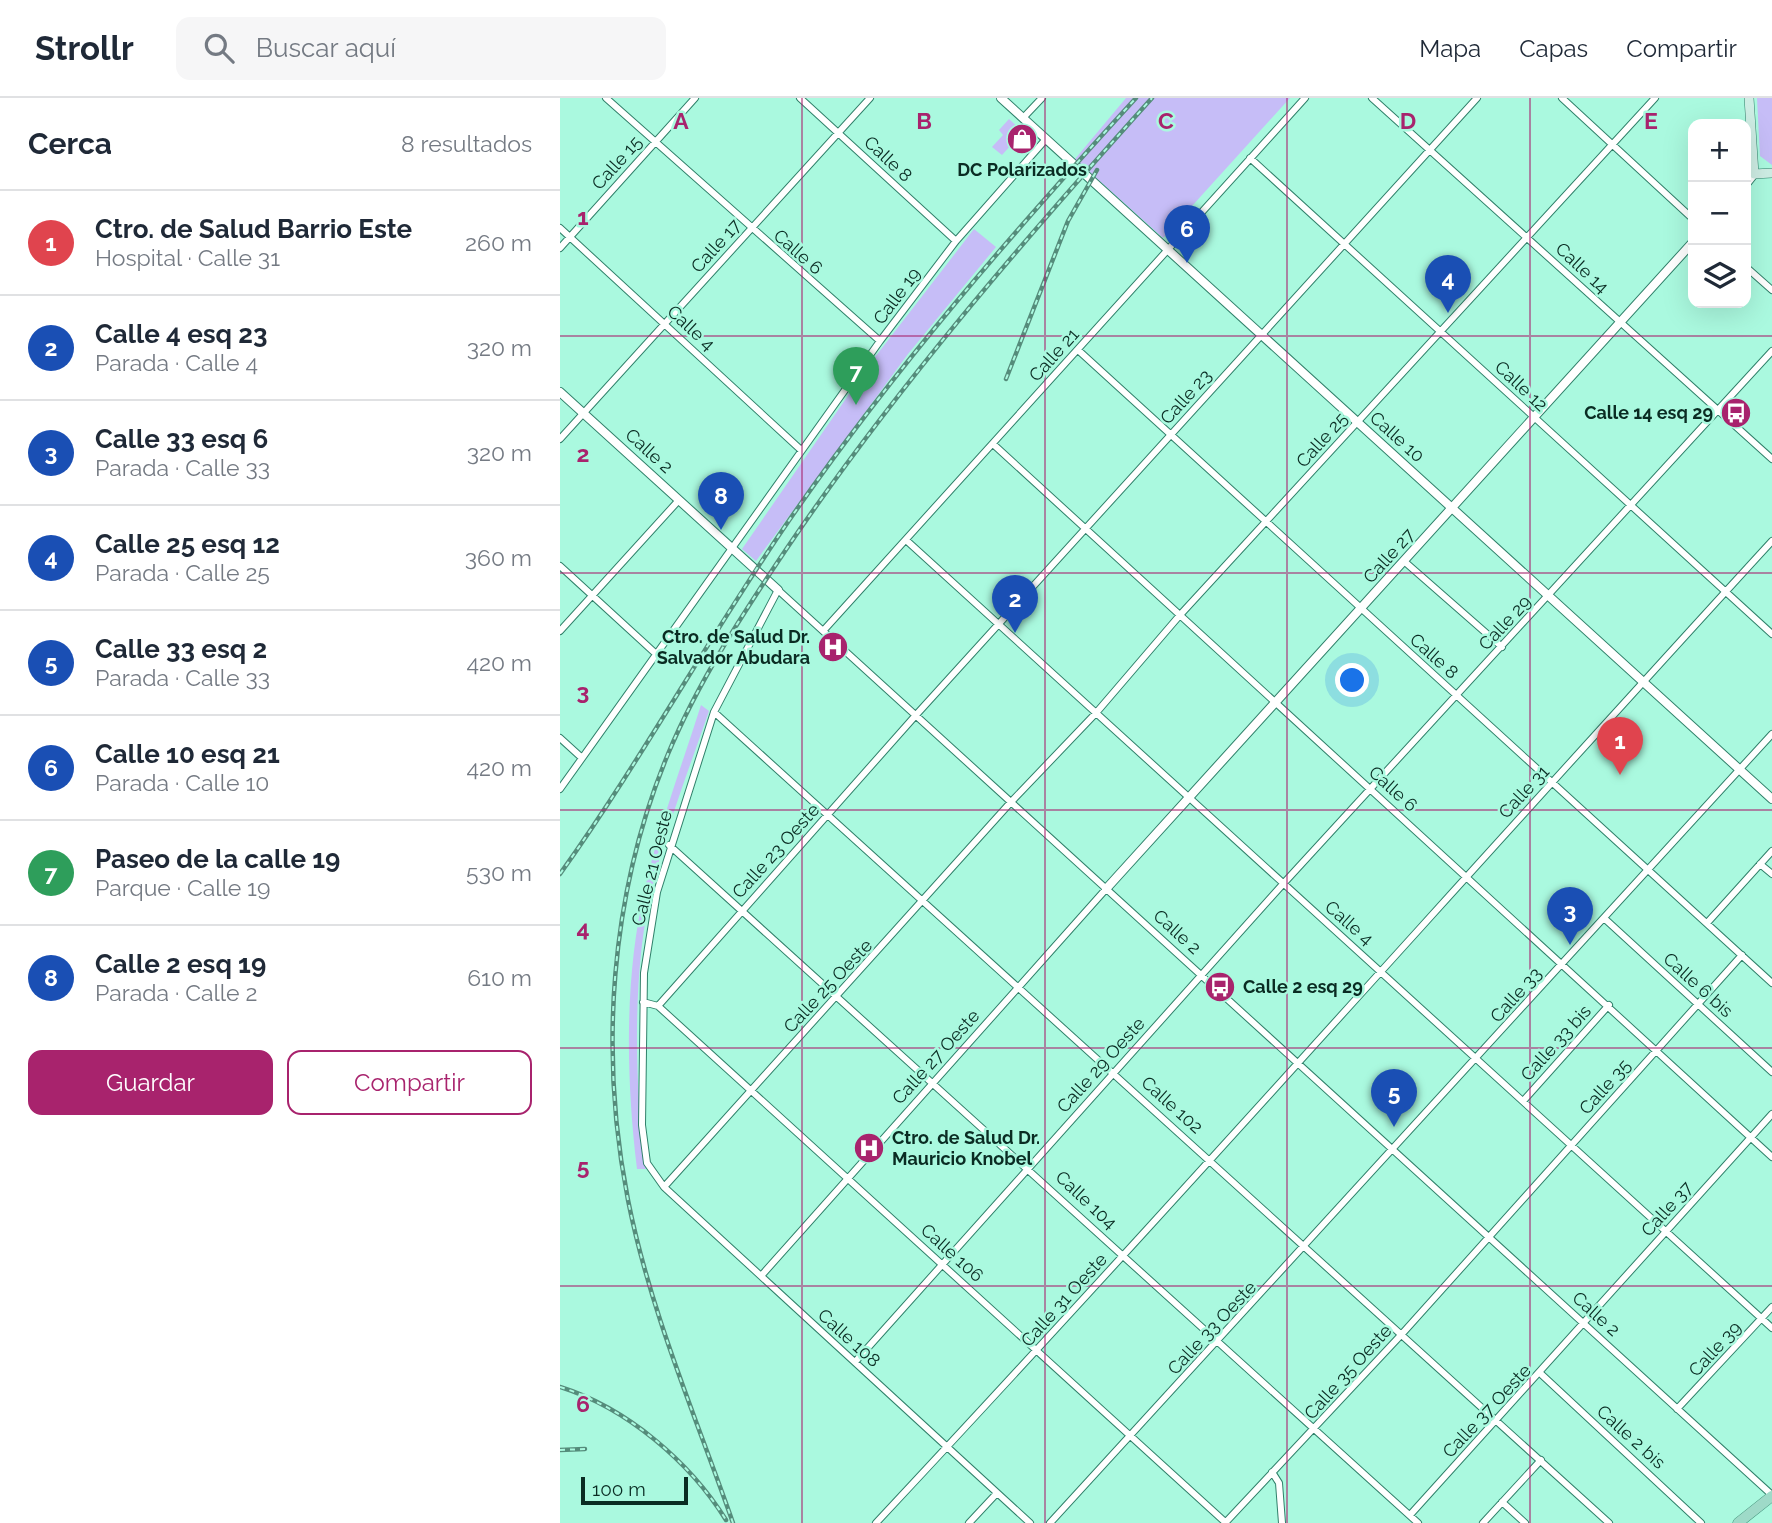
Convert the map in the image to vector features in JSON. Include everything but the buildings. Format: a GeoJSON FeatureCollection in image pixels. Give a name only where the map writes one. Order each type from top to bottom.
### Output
{"type":"FeatureCollection","features":[{"type":"Feature","properties":{"kind":"main road"},"geometry":{"type":"LineString","coordinates":[[1749,98],[1754,174],[1772,173]]}},
{"type":"Feature","properties":{"kind":"main road"},"geometry":{"type":"LineString","coordinates":[[1738,1523],[1772,1496]]}},
{"type":"Feature","properties":{"kind":"street","name":"Calle 6"},"geometry":{"type":"LineString","coordinates":[[606,98],[880,341]]}},
{"type":"Feature","properties":{"kind":"street","name":"Calle 15"},"geometry":{"type":"LineString","coordinates":[[560,248],[695,98]]}},
{"type":"Feature","properties":{"kind":"street","name":"Calle 8"},"geometry":{"type":"LineString","coordinates":[[800,98],[956,241]]}},
{"type":"Feature","properties":{"kind":"street","name":"Calle 17"},"geometry":{"type":"LineString","coordinates":[[560,439],[870,98]]}},
{"type":"Feature","properties":{"kind":"street","name":"Calle 10"},"geometry":{"type":"LineString","coordinates":[[1001,98],[1772,799]]}},
{"type":"Feature","properties":{"kind":"street"},"geometry":{"type":"LineString","coordinates":[[1023,118],[1042,98]]}},
{"type":"Feature","properties":{"kind":"street","name":"Calle 21"},"geometry":{"type":"LineString","coordinates":[[823,631],[1305,98]]}},
{"type":"Feature","properties":{"kind":"street","name":"Calle 14"},"geometry":{"type":"LineString","coordinates":[[1372,98],[1772,459]]}},
{"type":"Feature","properties":{"kind":"street","name":"Calle 23"},"geometry":{"type":"LineString","coordinates":[[916,715],[1477,98]]}},
{"type":"Feature","properties":{"kind":"street"},"geometry":{"type":"LineString","coordinates":[[1562,98],[1688,214]]}},
{"type":"Feature","properties":{"kind":"street","name":"Calle 25"},"geometry":{"type":"LineString","coordinates":[[1011,802],[1096,713],[1180,615],[1268,523],[1357,422],[1655,98]]}},
{"type":"Feature","properties":{"kind":"street","name":"Calle 19"},"geometry":{"type":"LineString","coordinates":[[560,789],[880,341],[956,241],[1046,139]]}},
{"type":"Feature","properties":{"kind":"street","name":"Calle 12"},"geometry":{"type":"LineString","coordinates":[[1250,158],[1772,634]]}},
{"type":"Feature","properties":{"kind":"street"},"geometry":{"type":"LineString","coordinates":[[1748,182],[1754,174]]}},
{"type":"Feature","properties":{"kind":"street","name":"Calle 4"},"geometry":{"type":"LineString","coordinates":[[560,228],[801,450]]}},
{"type":"Feature","properties":{"kind":"street","name":"Calle 27"},"geometry":{"type":"LineString","coordinates":[[1106,889],[1690,245]]}},
{"type":"Feature","properties":{"kind":"street"},"geometry":{"type":"LineString","coordinates":[[1751,271],[1772,290]]}},
{"type":"Feature","properties":{"kind":"street","name":"Calle 8"},"geometry":{"type":"LineString","coordinates":[[1077,350],[1772,983]]}},
{"type":"Feature","properties":{"kind":"street","name":"Calle 29"},"geometry":{"type":"LineString","coordinates":[[1201,976],[1772,351]]}},
{"type":"Feature","properties":{"kind":"street","name":"Calle 2"},"geometry":{"type":"LineString","coordinates":[[560,392],[1772,1496]]}},
{"type":"Feature","properties":{"kind":"street","name":"Calle 6"},"geometry":{"type":"LineString","coordinates":[[993,444],[1772,1157]]}},
{"type":"Feature","properties":{"kind":"street"},"geometry":{"type":"LineString","coordinates":[[560,631],[680,500]]}},
{"type":"Feature","properties":{"kind":"street","name":"Calle 4"},"geometry":{"type":"LineString","coordinates":[[906,540],[1188,800],[1479,1058],[1772,1328]]}},
{"type":"Feature","properties":{"kind":"street","name":"Calle 31"},"geometry":{"type":"LineString","coordinates":[[1297,1063],[1772,541]]}},
{"type":"Feature","properties":{"kind":"street"},"geometry":{"type":"LineString","coordinates":[[1405,562],[1502,647]]}},
{"type":"Feature","properties":{"kind":"street"},"geometry":{"type":"LineString","coordinates":[[560,566],[655,653]]}},
{"type":"Feature","properties":{"kind":"street","name":"Calle 21 Oeste"},"geometry":{"type":"LineString","coordinates":[[650,1172],[642,1125],[643,1002],[651,922],[669,845],[714,712],[778,590]]}},
{"type":"Feature","properties":{"kind":"street","name":"Calle 102"},"geometry":{"type":"LineString","coordinates":[[714,712],[1212,1160],[1305,1248],[1609,1523]]}},
{"type":"Feature","properties":{"kind":"street","name":"Calle 23 Oeste"},"geometry":{"type":"LineString","coordinates":[[658,1006],[741,909],[916,715]]}},
{"type":"Feature","properties":{"kind":"street","name":"Calle 33"},"geometry":{"type":"LineString","coordinates":[[1394,1151],[1772,734]]}},
{"type":"Feature","properties":{"kind":"street"},"geometry":{"type":"LineString","coordinates":[[560,738],[582,758]]}},
{"type":"Feature","properties":{"kind":"street","name":"Calle 25 Oeste"},"geometry":{"type":"LineString","coordinates":[[664,1187],[839,996],[1011,802]]}},
{"type":"Feature","properties":{"kind":"street","name":"Calle 104"},"geometry":{"type":"LineString","coordinates":[[669,845],[1028,1167],[1418,1523]]}},
{"type":"Feature","properties":{"kind":"street"},"geometry":{"type":"LineString","coordinates":[[1707,923],[1772,852]]}},
{"type":"Feature","properties":{"kind":"street"},"geometry":{"type":"LineString","coordinates":[[1760,864],[1772,874]]}},
{"type":"Feature","properties":{"kind":"street","name":"Calle 27 Oeste"},"geometry":{"type":"LineString","coordinates":[[761,1276],[1106,889]]}},
{"type":"Feature","properties":{"kind":"street","name":"Calle 6 bis"},"geometry":{"type":"LineString","coordinates":[[1605,919],[1772,1072]]}},
{"type":"Feature","properties":{"kind":"street","name":"Calle 35"},"geometry":{"type":"LineString","coordinates":[[1489,1238],[1742,955]]}},
{"type":"Feature","properties":{"kind":"street","name":"Calle 29 Oeste"},"geometry":{"type":"LineString","coordinates":[[855,1362],[1201,976]]}},
{"type":"Feature","properties":{"kind":"street"},"geometry":{"type":"LineString","coordinates":[[643,1002],[658,1006]]}},
{"type":"Feature","properties":{"kind":"street","name":"Calle 106"},"geometry":{"type":"LineString","coordinates":[[658,1006],[1225,1523]]}},
{"type":"Feature","properties":{"kind":"street","name":"Calle 33 bis"},"geometry":{"type":"LineString","coordinates":[[1524,1100],[1609,1006]]}},
{"type":"Feature","properties":{"kind":"street","name":"Calle 31 Oeste"},"geometry":{"type":"LineString","coordinates":[[876,1523],[1212,1160],[1297,1063]]}},
{"type":"Feature","properties":{"kind":"street","name":"Calle 37"},"geometry":{"type":"LineString","coordinates":[[1584,1324],[1772,1114]]}},
{"type":"Feature","properties":{"kind":"street","name":"Calle 33 Oeste"},"geometry":{"type":"LineString","coordinates":[[1050,1523],[1394,1151]]}},
{"type":"Feature","properties":{"kind":"street","name":"Calle 108"},"geometry":{"type":"LineString","coordinates":[[650,1172],[1030,1523]]}},
{"type":"Feature","properties":{"kind":"street","name":"Calle 35 Oeste"},"geometry":{"type":"LineString","coordinates":[[1225,1523],[1489,1238]]}},
{"type":"Feature","properties":{"kind":"street","name":"Calle 39"},"geometry":{"type":"LineString","coordinates":[[1677,1409],[1772,1307]]}},
{"type":"Feature","properties":{"kind":"street","name":"Calle 37 Oeste"},"geometry":{"type":"LineString","coordinates":[[1410,1515],[1584,1324]]}},
{"type":"Feature","properties":{"kind":"street","name":"Calle 2 bis"},"geometry":{"type":"LineString","coordinates":[[1541,1374],[1701,1523]]}},
{"type":"Feature","properties":{"kind":"street"},"geometry":{"type":"LineString","coordinates":[[1483,1523],[1541,1460]]}},
{"type":"Feature","properties":{"kind":"street"},"geometry":{"type":"LineString","coordinates":[[1272,1472],[1279,1483],[1282,1523]]}},
{"type":"Feature","properties":{"kind":"street"},"geometry":{"type":"LineString","coordinates":[[969,1523],[997,1493]]}},
{"type":"Feature","properties":{"kind":"street"},"geometry":{"type":"LineString","coordinates":[[1502,1502],[1525,1523]]}},
{"type":"Feature","properties":{"kind":"shaded area"},"geometry":{"type":"Polygon","coordinates":[[[1126,98],[1290,98],[1163,238],[1075,159],[1126,98]]]}},
{"type":"Feature","properties":{"kind":"shaded area"},"geometry":{"type":"Polygon","coordinates":[[[1757,98],[1772,98],[1772,165],[1760,156],[1757,98]]]}},
{"type":"Feature","properties":{"kind":"shaded area"},"geometry":{"type":"Polygon","coordinates":[[[1009,119],[1023,132],[1002,155],[992,147],[1003,135],[999,130],[1009,119]]]}},
{"type":"Feature","properties":{"kind":"shaded area"},"geometry":{"type":"Polygon","coordinates":[[[974,229],[996,247],[908,354],[756,561],[742,549],[872,361],[974,229]]]}},
{"type":"Feature","properties":{"kind":"shaded area"},"geometry":{"type":"Polygon","coordinates":[[[701,705],[709,711],[664,843],[652,888],[641,954],[637,1066],[646,1169],[637,1169],[629,1064],[633,957],[651,865],[701,705]]]}},
{"type":"Feature","properties":{"kind":"railway"},"geometry":{"type":"LineString","coordinates":[[560,874],[761,563],[829,464],[956,302],[1136,98]]}},
{"type":"Feature","properties":{"kind":"railway"},"geometry":{"type":"LineString","coordinates":[[733,1523],[648,1282],[628,1200],[619,1144],[614,1088],[615,974],[633,862],[648,807],[680,727],[707,675],[753,600],[827,491],[961,318],[1152,98]]}},
{"type":"Feature","properties":{"kind":"railway"},"geometry":{"type":"LineString","coordinates":[[1006,379],[1068,221],[1097,170]]}},
{"type":"Feature","properties":{"kind":"railway"},"geometry":{"type":"LineString","coordinates":[[560,1387],[609,1408],[655,1440],[694,1478],[726,1520]]}},
{"type":"Feature","properties":{"kind":"railway"},"geometry":{"type":"LineString","coordinates":[[560,1450],[585,1449]]}},
{"type":"Feature","properties":{"kind":"place","name":"DC Polarizados"},"geometry":{"type":"Point","coordinates":[1022,139]}},
{"type":"Feature","properties":{"kind":"place","name":"Calle 10 esq 21"},"geometry":{"type":"Point","coordinates":[1187,263]}},
{"type":"Feature","properties":{"kind":"place","name":"Calle 25 esq 12"},"geometry":{"type":"Point","coordinates":[1448,313]}},
{"type":"Feature","properties":{"kind":"place","name":"Paseo de la calle 19"},"geometry":{"type":"Point","coordinates":[856,405]}},
{"type":"Feature","properties":{"kind":"place","name":"Calle 14 esq 29"},"geometry":{"type":"Point","coordinates":[1736,413]}},
{"type":"Feature","properties":{"kind":"place","name":"Calle 2 esq 19"},"geometry":{"type":"Point","coordinates":[721,530]}},
{"type":"Feature","properties":{"kind":"place","name":"Calle 4 esq 23"},"geometry":{"type":"Point","coordinates":[1015,633]}},
{"type":"Feature","properties":{"kind":"place","name":"Ctro. de Salud Dr. Salvador Abudara"},"geometry":{"type":"Point","coordinates":[833,647]}},
{"type":"Feature","properties":{"kind":"place","name":"Ctro. de Salud Barrio Este"},"geometry":{"type":"Point","coordinates":[1620,775]}},
{"type":"Feature","properties":{"kind":"place","name":"Calle 33 esq 6"},"geometry":{"type":"Point","coordinates":[1570,945]}},
{"type":"Feature","properties":{"kind":"place","name":"Calle 2 esq 29"},"geometry":{"type":"Point","coordinates":[1220,987]}},
{"type":"Feature","properties":{"kind":"place","name":"Calle 33 esq 2"},"geometry":{"type":"Point","coordinates":[1394,1127]}},
{"type":"Feature","properties":{"kind":"place","name":"Ctro. de Salud Dr. Mauricio Knobel"},"geometry":{"type":"Point","coordinates":[869,1148]}}]}
